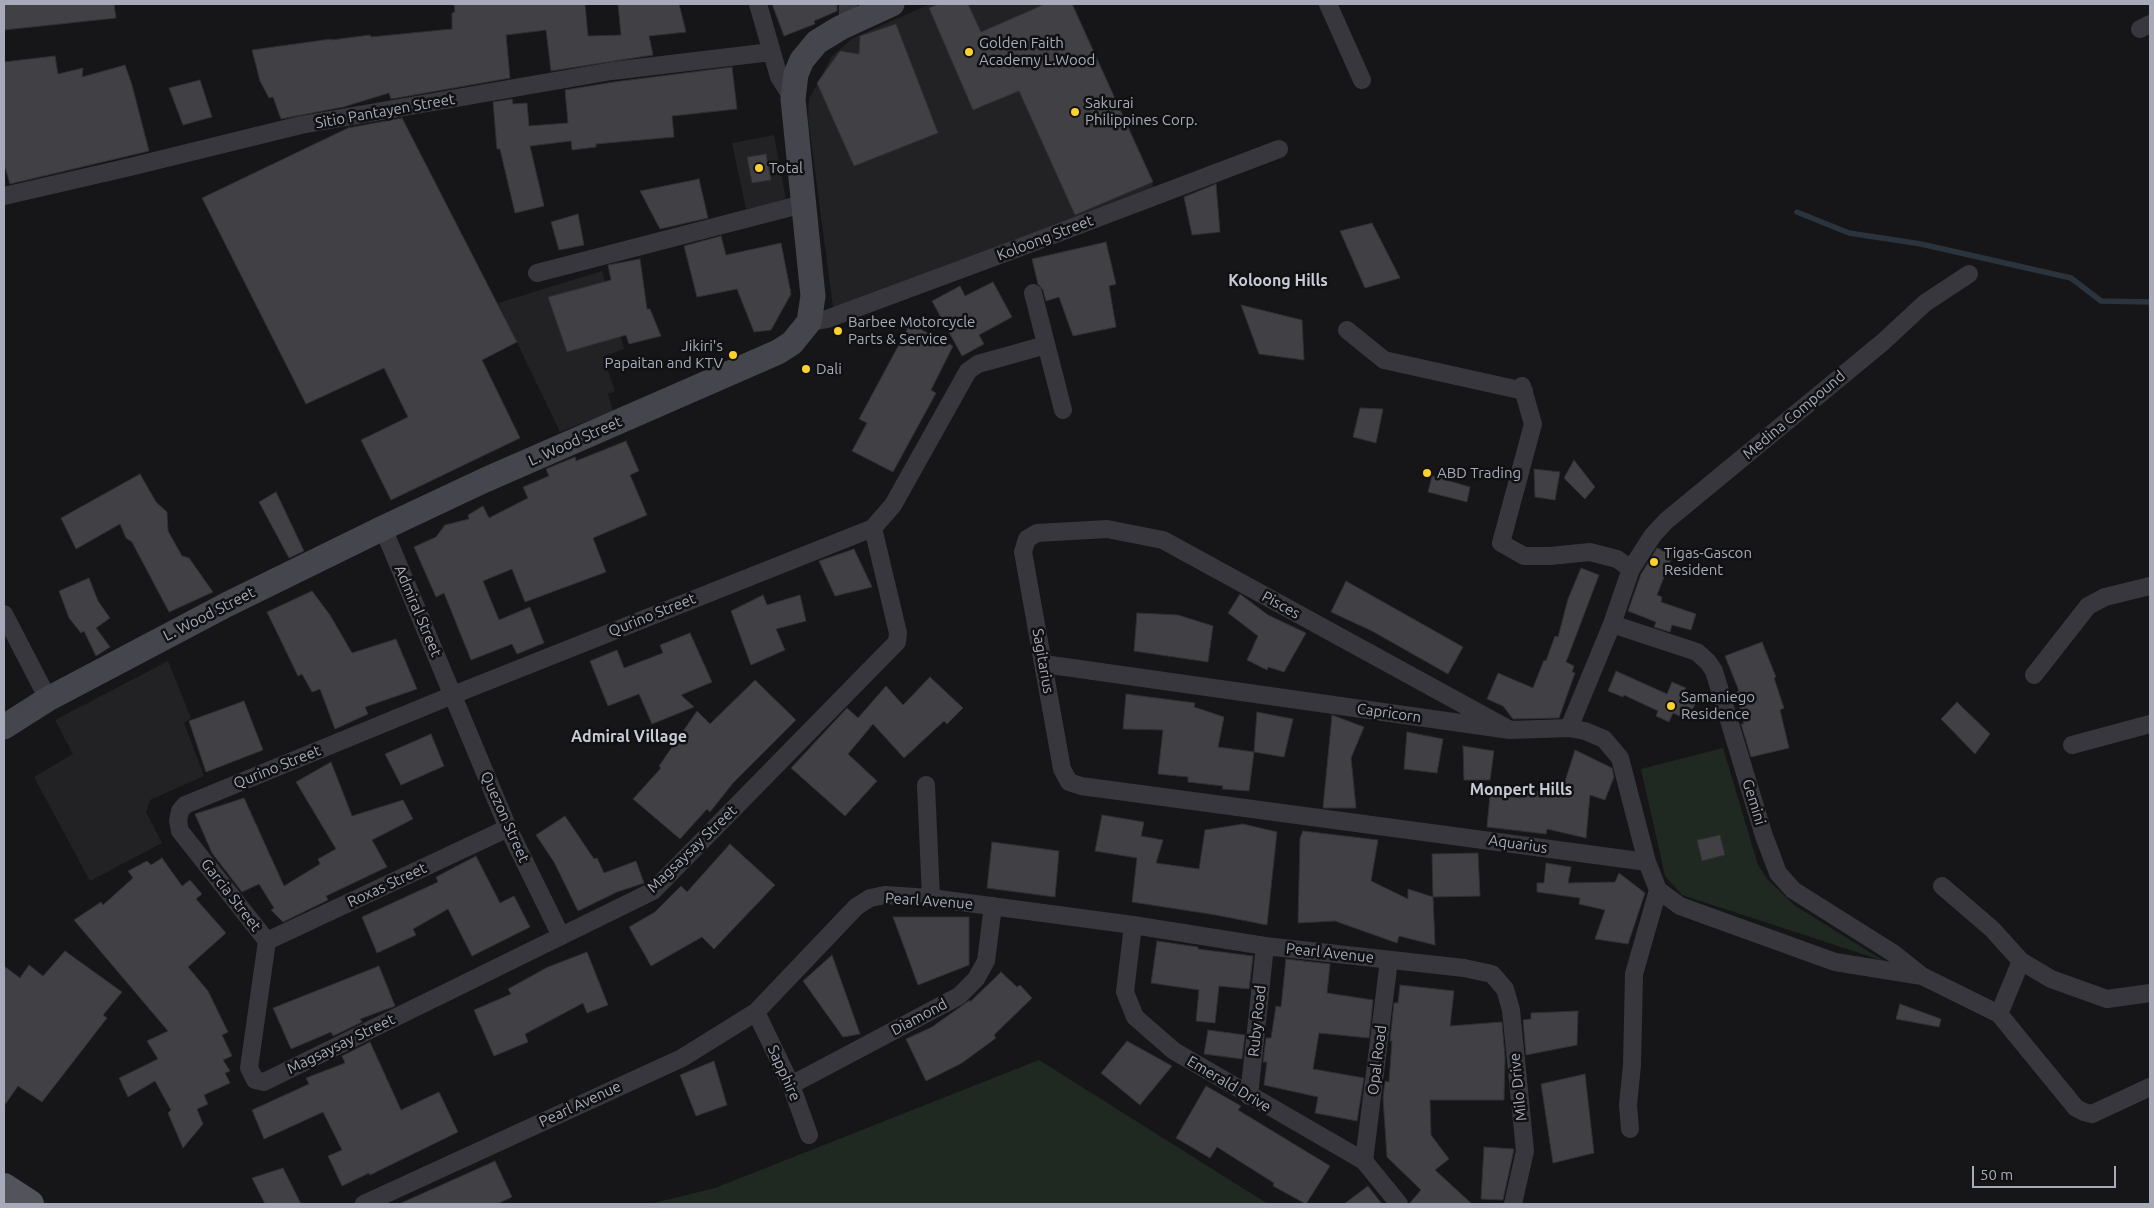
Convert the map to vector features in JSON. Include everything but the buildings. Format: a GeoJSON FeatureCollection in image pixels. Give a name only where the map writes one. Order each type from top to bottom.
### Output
{"type":"FeatureCollection","features":[{"type":"Feature","properties":{"kind":"main road","name":"L. Wood Street"},"geometry":{"type":"LineString","coordinates":[[4,727],[48,699],[228,604],[383,528],[485,480],[778,352],[792,343],[809,322],[813,306],[813,284],[793,99],[796,74],[805,55],[848,14],[892,4]]}},
{"type":"Feature","properties":{"kind":"main road"},"geometry":{"type":"LineString","coordinates":[[4,1187],[30,1204]]}},
{"type":"Feature","properties":{"kind":"street"},"geometry":{"type":"LineString","coordinates":[[758,4],[779,77],[793,99]]}},
{"type":"Feature","properties":{"kind":"street"},"geometry":{"type":"LineString","coordinates":[[1328,4],[1362,80]]}},
{"type":"Feature","properties":{"kind":"street","name":"Sitio Pantayen Street"},"geometry":{"type":"LineString","coordinates":[[4,196],[301,125],[612,71],[771,52]]}},
{"type":"Feature","properties":{"kind":"street","name":"Koloong Street"},"geometry":{"type":"LineString","coordinates":[[809,322],[827,318],[1021,247],[1279,149]]}},
{"type":"Feature","properties":{"kind":"street"},"geometry":{"type":"LineString","coordinates":[[537,274],[803,204]]}},
{"type":"Feature","properties":{"kind":"street","name":"Medina Compound"},"geometry":{"type":"LineString","coordinates":[[1631,569],[1653,535],[1666,521],[1883,342],[1925,303],[1969,274]]}},
{"type":"Feature","properties":{"kind":"street"},"geometry":{"type":"LineString","coordinates":[[1034,293],[1063,410]]}},
{"type":"Feature","properties":{"kind":"street"},"geometry":{"type":"LineString","coordinates":[[1347,330],[1384,360],[1523,388],[1534,424],[1501,543],[1524,556],[1550,556],[1590,552],[1617,559],[1631,569],[1612,624],[1569,728]]}},
{"type":"Feature","properties":{"kind":"street","name":"Qurino Street"},"geometry":{"type":"LineString","coordinates":[[185,805],[453,695],[873,528],[893,506],[968,371],[978,364],[1046,345]]}},
{"type":"Feature","properties":{"kind":"street","name":"Admiral Street"},"geometry":{"type":"LineString","coordinates":[[383,528],[453,695]]}},
{"type":"Feature","properties":{"kind":"street","name":"Magsaysay Street"},"geometry":{"type":"LineString","coordinates":[[255,1080],[264,1082],[653,891],[897,642],[898,632],[873,528]]}},
{"type":"Feature","properties":{"kind":"street","name":"Pisces"},"geometry":{"type":"LineString","coordinates":[[1037,533],[1107,529],[1163,540],[1510,730]]}},
{"type":"Feature","properties":{"kind":"street","name":"Sagitarius"},"geometry":{"type":"LineString","coordinates":[[1037,533],[1026,539],[1022,552],[1062,769],[1069,782],[1081,786]]}},
{"type":"Feature","properties":{"kind":"street"},"geometry":{"type":"LineString","coordinates":[[2034,675],[2088,606],[2105,598],[2150,586]]}},
{"type":"Feature","properties":{"kind":"street"},"geometry":{"type":"LineString","coordinates":[[4,614],[48,699]]}},
{"type":"Feature","properties":{"kind":"street","name":"Gemini"},"geometry":{"type":"LineString","coordinates":[[1612,624],[1697,652],[1708,662],[1714,671],[1764,836],[1778,873],[1793,890],[1893,953],[1922,976]]}},
{"type":"Feature","properties":{"kind":"street","name":"Capricorn"},"geometry":{"type":"LineString","coordinates":[[1044,664],[1510,730],[1569,728],[1585,731],[1604,740],[1620,758],[1647,862]]}},
{"type":"Feature","properties":{"kind":"street","name":"Quezon Street"},"geometry":{"type":"LineString","coordinates":[[453,695],[508,828],[561,936]]}},
{"type":"Feature","properties":{"kind":"street"},"geometry":{"type":"LineString","coordinates":[[2072,745],[2150,724]]}},
{"type":"Feature","properties":{"kind":"street"},"geometry":{"type":"LineString","coordinates":[[926,785],[931,898]]}},
{"type":"Feature","properties":{"kind":"street","name":"Aquarius"},"geometry":{"type":"LineString","coordinates":[[1081,786],[1647,862]]}},
{"type":"Feature","properties":{"kind":"street","name":"Garcia Street"},"geometry":{"type":"LineString","coordinates":[[185,805],[180,812],[178,821],[180,831],[267,942],[249,1068],[255,1080]]}},
{"type":"Feature","properties":{"kind":"street","name":"Roxas Street"},"geometry":{"type":"LineString","coordinates":[[267,942],[508,828]]}},
{"type":"Feature","properties":{"kind":"street"},"geometry":{"type":"LineString","coordinates":[[1647,862],[1658,890],[1680,906],[1835,962],[1922,976],[1999,1014],[2076,1108],[2084,1112],[2092,1114],[2150,1087]]}},
{"type":"Feature","properties":{"kind":"street"},"geometry":{"type":"LineString","coordinates":[[1942,886],[1992,928],[2021,961],[2051,979],[2108,1000],[2150,993]]}},
{"type":"Feature","properties":{"kind":"street"},"geometry":{"type":"LineString","coordinates":[[1630,1129],[1628,1106],[1632,1065],[1634,974],[1658,890]]}},
{"type":"Feature","properties":{"kind":"street","name":"Pearl Avenue"},"geometry":{"type":"LineString","coordinates":[[364,1204],[682,1058],[756,1012],[856,907],[870,898],[885,895],[931,898],[1133,925],[1265,946],[1464,968],[1492,974]]}},
{"type":"Feature","properties":{"kind":"street","name":"Diamond"},"geometry":{"type":"LineString","coordinates":[[791,1085],[959,996],[976,979],[986,961],[993,906]]}},
{"type":"Feature","properties":{"kind":"street","name":"Emerald Drive"},"geometry":{"type":"LineString","coordinates":[[1133,925],[1125,992],[1135,1017],[1174,1051],[1249,1096],[1364,1160],[1399,1204]]}},
{"type":"Feature","properties":{"kind":"street","name":"Ruby Road"},"geometry":{"type":"LineString","coordinates":[[1249,1096],[1265,946]]}},
{"type":"Feature","properties":{"kind":"street","name":"Opal Road"},"geometry":{"type":"LineString","coordinates":[[1364,1160],[1389,960]]}},
{"type":"Feature","properties":{"kind":"street"},"geometry":{"type":"LineString","coordinates":[[1999,1014],[2021,961]]}},
{"type":"Feature","properties":{"kind":"street","name":"Milo Drive"},"geometry":{"type":"LineString","coordinates":[[1492,974],[1505,989],[1510,1010],[1525,1151],[1513,1204]]}},
{"type":"Feature","properties":{"kind":"street","name":"Sapphire"},"geometry":{"type":"LineString","coordinates":[[756,1012],[791,1085],[809,1136]]}},
{"type":"Feature","properties":{"kind":"shaded area"},"geometry":{"type":"Polygon","coordinates":[[[930,4],[1073,4],[1156,192],[834,315],[808,117],[809,99],[832,56],[853,38],[930,4]]]}},
{"type":"Feature","properties":{"kind":"shaded area"},"geometry":{"type":"Polygon","coordinates":[[[774,135],[786,200],[746,209],[732,143],[774,135]]]}},
{"type":"Feature","properties":{"kind":"shaded area"},"geometry":{"type":"Polygon","coordinates":[[[602,271],[624,349],[603,357],[615,391],[608,394],[613,411],[560,432],[498,303],[602,271]]]}},
{"type":"Feature","properties":{"kind":"shaded area"},"geometry":{"type":"Polygon","coordinates":[[[168,661],[191,718],[184,723],[204,776],[150,800],[146,812],[162,843],[90,881],[34,777],[73,754],[55,720],[168,661]]]}},
{"type":"Feature","properties":{"kind":"shaded area"},"geometry":{"type":"Polygon","coordinates":[[[1723,748],[1758,865],[1768,880],[1794,905],[1884,961],[1682,895],[1665,876],[1641,769],[1723,748]]]}},
{"type":"Feature","properties":{"kind":"shaded area"},"geometry":{"type":"Polygon","coordinates":[[[1039,1060],[1268,1204],[650,1204],[715,1188],[1039,1060]]]}},
{"type":"Feature","properties":{"kind":"waterway"},"geometry":{"type":"LineString","coordinates":[[1797,212],[1849,233],[1921,244],[2071,278],[2101,301],[2150,302]]}},
{"type":"Feature","properties":{"kind":"place","name":"Golden Faith Academy L.Wood"},"geometry":{"type":"Point","coordinates":[969,52]}},
{"type":"Feature","properties":{"kind":"place","name":"Sakurai Philippines Corp."},"geometry":{"type":"Point","coordinates":[1075,112]}},
{"type":"Feature","properties":{"kind":"place","name":"Total"},"geometry":{"type":"Point","coordinates":[759,168]}},
{"type":"Feature","properties":{"kind":"place","name":"Barbee Motorcycle Parts & Service"},"geometry":{"type":"Point","coordinates":[838,331]}},
{"type":"Feature","properties":{"kind":"place","name":"Jikiri's Papaitan and KTV"},"geometry":{"type":"Point","coordinates":[733,355]}},
{"type":"Feature","properties":{"kind":"place","name":"Dali"},"geometry":{"type":"Point","coordinates":[806,369]}},
{"type":"Feature","properties":{"kind":"place","name":"ABD Trading"},"geometry":{"type":"Point","coordinates":[1427,473]}},
{"type":"Feature","properties":{"kind":"place","name":"Tigas-Gascon Resident"},"geometry":{"type":"Point","coordinates":[1654,562]}},
{"type":"Feature","properties":{"kind":"place","name":"Samaniego Residence"},"geometry":{"type":"Point","coordinates":[1671,706]}},
{"type":"Feature","properties":{"kind":"district","name":"Koloong Hills"},"geometry":{"type":"Point","coordinates":[1278,281]}},
{"type":"Feature","properties":{"kind":"district","name":"Admiral Village"},"geometry":{"type":"Point","coordinates":[629,737]}},
{"type":"Feature","properties":{"kind":"district","name":"Monpert Hills"},"geometry":{"type":"Point","coordinates":[1521,790]}}]}
